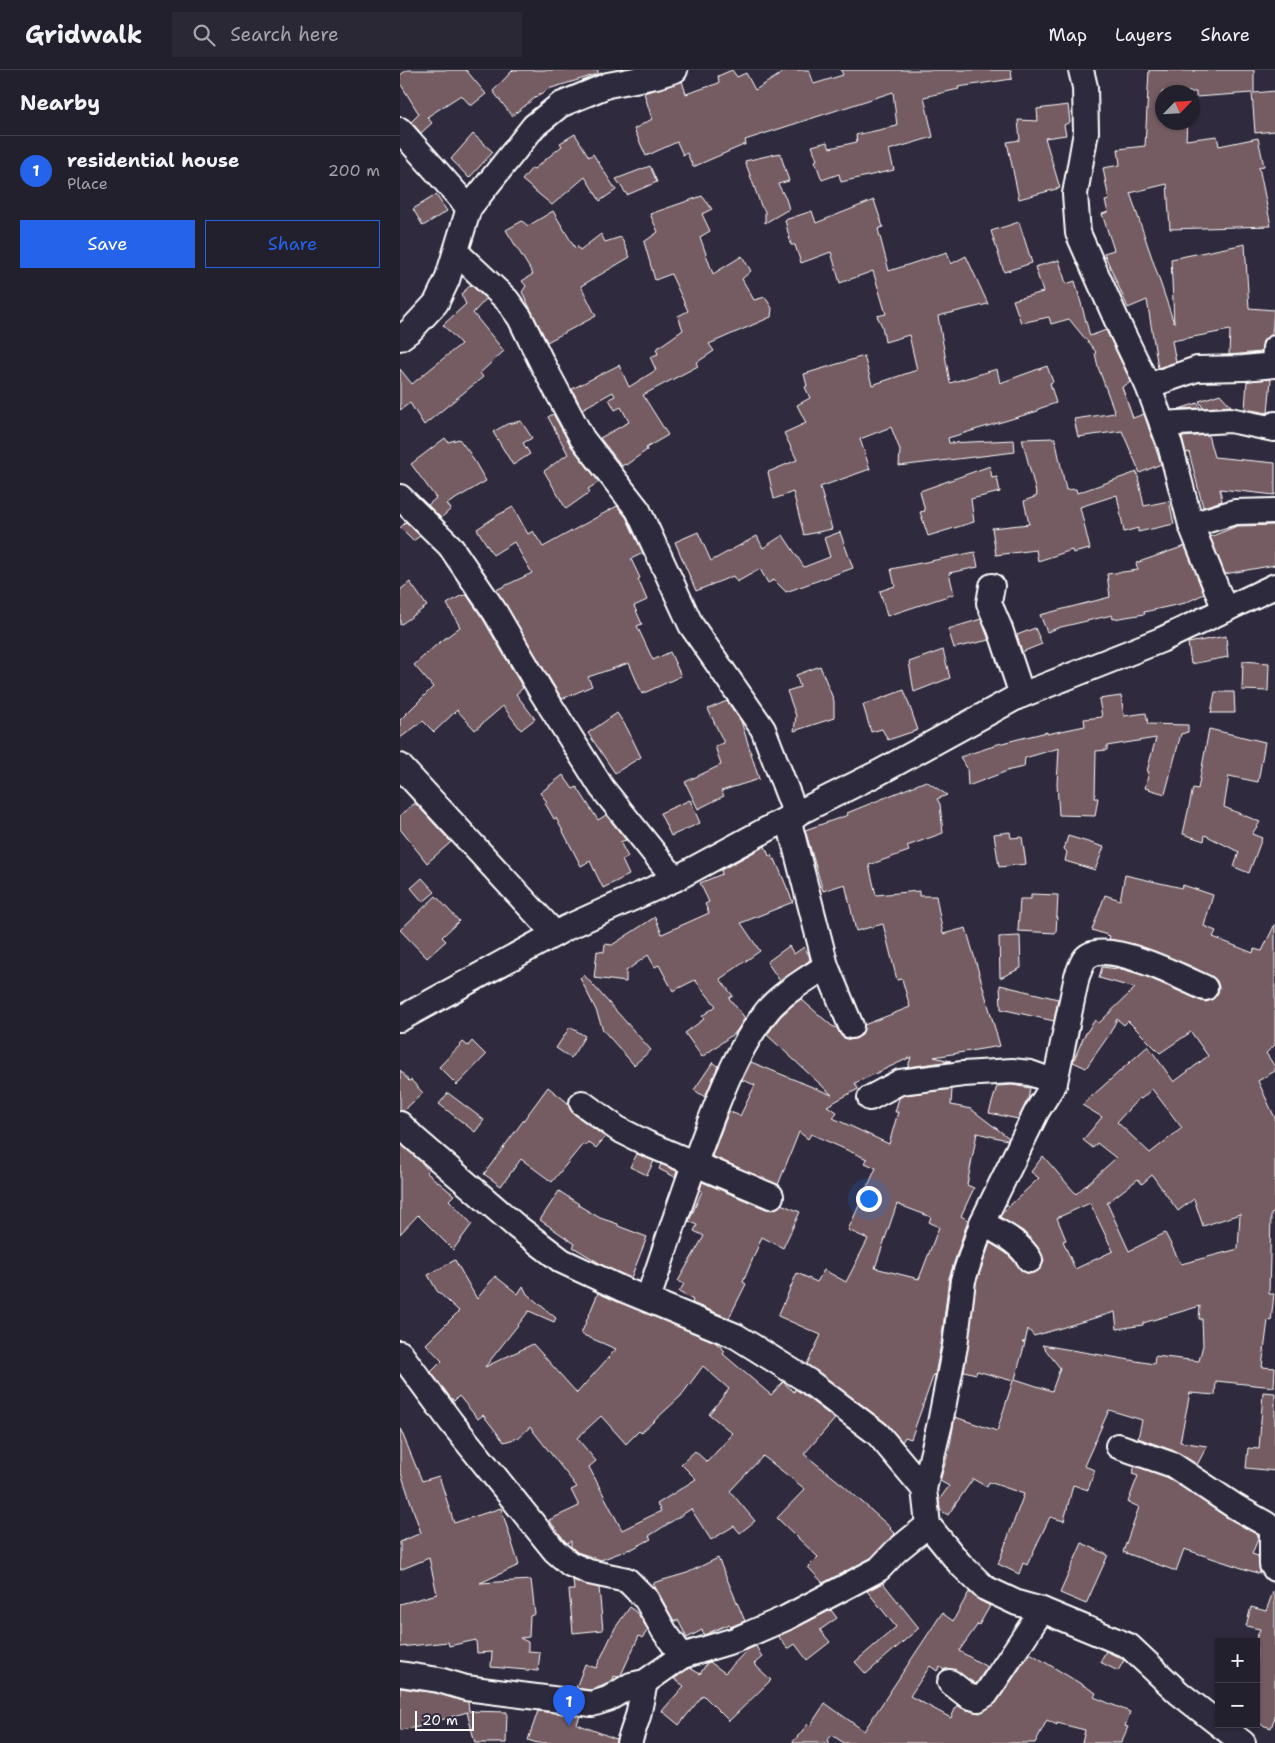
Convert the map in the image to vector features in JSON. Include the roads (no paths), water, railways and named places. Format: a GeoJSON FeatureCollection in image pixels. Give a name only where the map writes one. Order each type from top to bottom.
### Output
{"type":"FeatureCollection","features":[{"type":"Feature","properties":{"kind":"street"},"geometry":{"type":"LineString","coordinates":[[400,338],[411,330],[436,303],[447,280],[469,208],[534,126],[560,105],[604,78],[675,70]]}},
{"type":"Feature","properties":{"kind":"street"},"geometry":{"type":"LineString","coordinates":[[1081,70],[1085,87],[1086,132],[1075,194],[1078,233],[1148,386],[1170,445],[1191,525],[1225,610]]}},
{"type":"Feature","properties":{"kind":"street"},"geometry":{"type":"LineString","coordinates":[[400,130],[469,208]]}},
{"type":"Feature","properties":{"kind":"street"},"geometry":{"type":"LineString","coordinates":[[456,252],[507,300],[520,318],[582,438],[638,510],[691,625],[763,729],[792,816],[826,966],[851,1026]]}},
{"type":"Feature","properties":{"kind":"street"},"geometry":{"type":"LineString","coordinates":[[1148,386],[1197,369],[1274,365],[1275,348]]}},
{"type":"Feature","properties":{"kind":"street"},"geometry":{"type":"LineString","coordinates":[[1162,424],[1230,420],[1274,429],[1275,424]]}},
{"type":"Feature","properties":{"kind":"street"},"geometry":{"type":"LineString","coordinates":[[400,497],[450,546],[494,612],[602,788],[676,879]]}},
{"type":"Feature","properties":{"kind":"street"},"geometry":{"type":"LineString","coordinates":[[1191,525],[1235,512],[1275,511]]}},
{"type":"Feature","properties":{"kind":"street"},"geometry":{"type":"LineString","coordinates":[[992,586],[989,603],[1000,629],[1022,695]]}},
{"type":"Feature","properties":{"kind":"street"},"geometry":{"type":"LineString","coordinates":[[400,1019],[555,934],[676,879],[1022,695],[1161,640],[1275,586]]}},
{"type":"Feature","properties":{"kind":"street"},"geometry":{"type":"LineString","coordinates":[[400,766],[555,934]]}},
{"type":"Feature","properties":{"kind":"street"},"geometry":{"type":"LineString","coordinates":[[1205,988],[1151,963],[1100,951],[1088,956],[1083,961],[1077,976],[1055,1082],[1037,1111],[982,1223],[963,1280],[956,1346],[924,1489],[928,1525],[960,1564],[985,1588],[1017,1603],[1042,1610],[1129,1646],[1179,1693],[1243,1743]]}},
{"type":"Feature","properties":{"kind":"street"},"geometry":{"type":"LineString","coordinates":[[648,1299],[724,1084],[741,1050],[765,1013],[788,992],[826,966]]}},
{"type":"Feature","properties":{"kind":"street"},"geometry":{"type":"LineString","coordinates":[[870,1098],[900,1082],[963,1074],[1012,1071],[1030,1073],[1055,1082]]}},
{"type":"Feature","properties":{"kind":"street"},"geometry":{"type":"LineString","coordinates":[[582,1102],[618,1129],[648,1144],[771,1196]]}},
{"type":"Feature","properties":{"kind":"street"},"geometry":{"type":"LineString","coordinates":[[400,1124],[516,1226],[562,1261],[622,1290],[736,1336],[808,1381],[878,1434],[924,1489]]}},
{"type":"Feature","properties":{"kind":"street"},"geometry":{"type":"LineString","coordinates":[[982,1223],[1015,1242],[1024,1250],[1030,1260]]}},
{"type":"Feature","properties":{"kind":"street"},"geometry":{"type":"LineString","coordinates":[[400,1353],[451,1422],[555,1551],[576,1567],[589,1572],[627,1580],[646,1600],[664,1631],[682,1656]]}},
{"type":"Feature","properties":{"kind":"street"},"geometry":{"type":"LineString","coordinates":[[1118,1446],[1173,1465],[1236,1507],[1266,1524],[1272,1529],[1272,1565],[1275,1569]]}},
{"type":"Feature","properties":{"kind":"street"},"geometry":{"type":"LineString","coordinates":[[400,1674],[440,1680],[466,1688],[592,1704],[608,1700],[631,1685],[645,1682],[682,1656],[735,1640],[786,1618],[879,1569],[896,1551],[928,1525]]}},
{"type":"Feature","properties":{"kind":"street"},"geometry":{"type":"LineString","coordinates":[[950,1682],[968,1696],[978,1699],[986,1694],[1042,1610]]}},
{"type":"Feature","properties":{"kind":"street"},"geometry":{"type":"LineString","coordinates":[[628,1743],[638,1716],[645,1682]]}},
{"type":"Feature","properties":{"kind":"place","name":"residential house"},"geometry":{"type":"Point","coordinates":[569,1726]}}]}
